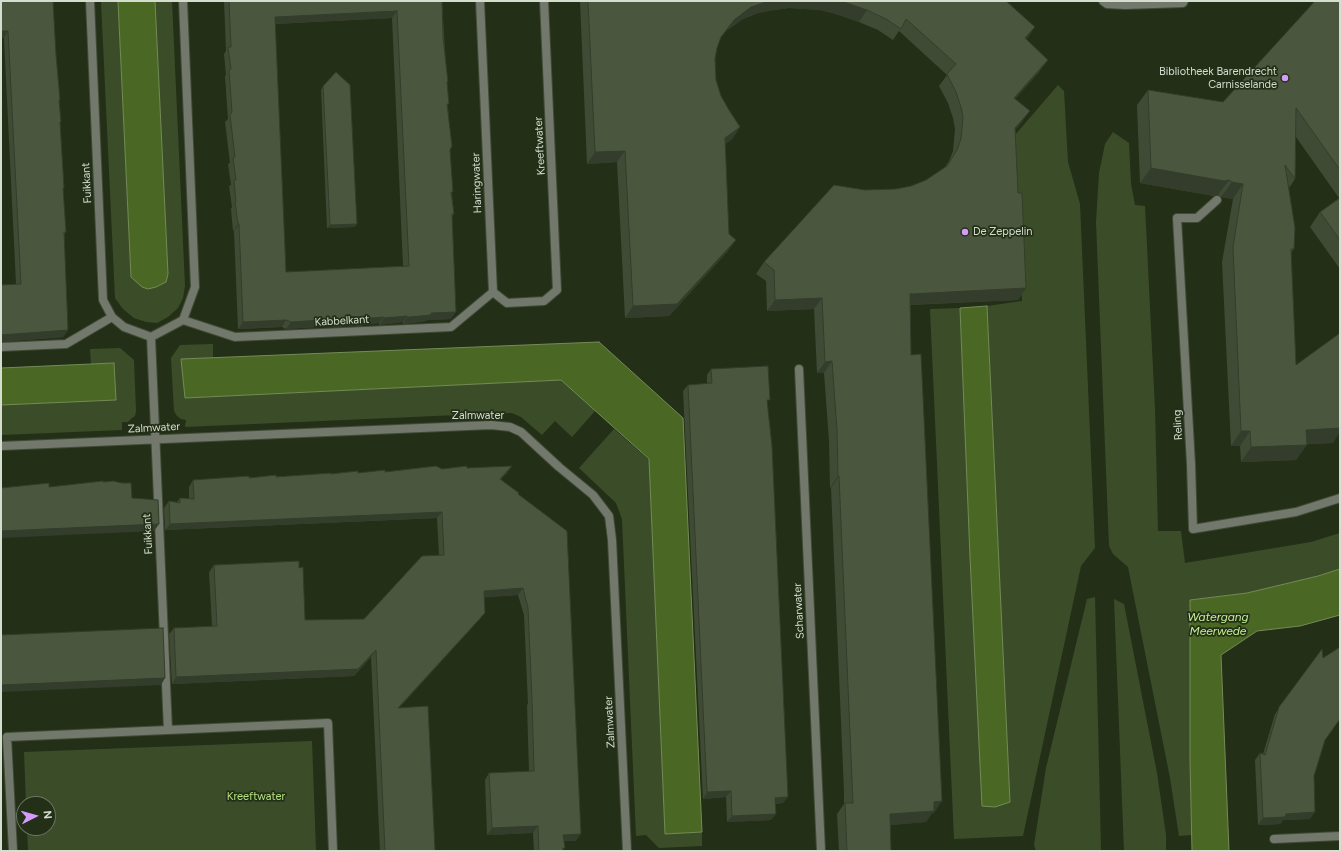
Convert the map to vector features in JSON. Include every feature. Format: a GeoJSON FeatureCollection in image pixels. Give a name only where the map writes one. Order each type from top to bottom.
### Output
{"type":"FeatureCollection","features":[{"type":"Feature","properties":{"kind":"street","name":"Fuikkant"},"geometry":{"type":"LineString","coordinates":[[90,1],[103,300],[112,317],[124,327],[151,337],[168,730]]}},
{"type":"Feature","properties":{"kind":"street"},"geometry":{"type":"LineString","coordinates":[[151,337],[183,320],[195,287],[183,1]]}},
{"type":"Feature","properties":{"kind":"street","name":"Haringwater"},"geometry":{"type":"LineString","coordinates":[[480,1],[493,292]]}},
{"type":"Feature","properties":{"kind":"street","name":"Kreeftwater"},"geometry":{"type":"LineString","coordinates":[[493,292],[507,303],[544,301],[557,290],[544,1]]}},
{"type":"Feature","properties":{"kind":"street"},"geometry":{"type":"LineString","coordinates":[[1103,1],[1107,4],[1125,5],[1183,3],[1184,1]]}},
{"type":"Feature","properties":{"kind":"street","name":"Reling"},"geometry":{"type":"LineString","coordinates":[[1217,200],[1198,218],[1177,218],[1191,464],[1193,529],[1296,512],[1340,498]]}},
{"type":"Feature","properties":{"kind":"street","name":"Kabbelkant"},"geometry":{"type":"LineString","coordinates":[[183,320],[236,337],[451,327],[493,292]]}},
{"type":"Feature","properties":{"kind":"street"},"geometry":{"type":"LineString","coordinates":[[1,347],[66,344],[112,317]]}},
{"type":"Feature","properties":{"kind":"street","name":"Scharwater"},"geometry":{"type":"LineString","coordinates":[[799,370],[821,851]]}},
{"type":"Feature","properties":{"kind":"street","name":"Zalmwater"},"geometry":{"type":"LineString","coordinates":[[1,446],[491,425],[510,426],[521,432],[560,468],[593,495],[609,516],[612,540],[627,851]]}},
{"type":"Feature","properties":{"kind":"street"},"geometry":{"type":"LineString","coordinates":[[13,851],[4,734],[168,730],[328,723],[333,851]]}},
{"type":"Feature","properties":{"kind":"street"},"geometry":{"type":"LineString","coordinates":[[1274,839],[1340,836]]}},
{"type":"Feature","properties":{"kind":"green space"},"geometry":{"type":"Polygon","coordinates":[[[101,1],[118,1],[131,277],[168,274],[155,1],[172,1],[185,286],[183,298],[178,308],[168,317],[157,323],[146,322],[134,318],[123,309],[115,298],[101,1]]]}},
{"type":"Feature","properties":{"kind":"green space"},"geometry":{"type":"Polygon","coordinates":[[[1058,85],[1064,91],[1068,162],[1080,204],[1095,548],[1081,566],[1023,836],[954,839],[930,309],[960,308],[982,805],[995,807],[1010,801],[987,306],[1022,301],[1015,135],[1058,85]]]}},
{"type":"Feature","properties":{"kind":"green space"},"geometry":{"type":"Polygon","coordinates":[[[1113,132],[1129,143],[1131,184],[1135,205],[1145,206],[1155,409],[1158,531],[1181,531],[1185,563],[1311,542],[1340,533],[1340,569],[1318,576],[1247,593],[1190,600],[1190,760],[1192,835],[1179,836],[1170,778],[1128,567],[1113,554],[1109,546],[1096,222],[1099,173],[1105,144],[1113,132]]]}},
{"type":"Feature","properties":{"kind":"green space"},"geometry":{"type":"Polygon","coordinates":[[[213,344],[213,358],[181,360],[185,398],[561,380],[595,411],[572,437],[555,421],[542,435],[521,417],[512,413],[185,427],[186,420],[177,416],[174,411],[171,358],[180,345],[213,344]]]}},
{"type":"Feature","properties":{"kind":"green space"},"geometry":{"type":"Polygon","coordinates":[[[120,348],[134,360],[136,411],[135,416],[128,422],[122,422],[122,430],[1,435],[1,405],[115,400],[114,363],[91,364],[90,349],[120,348]]]}},
{"type":"Feature","properties":{"kind":"green space"},"geometry":{"type":"Polygon","coordinates":[[[614,429],[649,460],[665,834],[702,832],[702,846],[659,848],[646,835],[636,836],[622,519],[616,503],[579,468],[614,429]]]}},
{"type":"Feature","properties":{"kind":"green space"},"geometry":{"type":"Polygon","coordinates":[[[1095,597],[1101,851],[1036,851],[1034,845],[1046,768],[1087,599],[1095,597]]]}},
{"type":"Feature","properties":{"kind":"green space"},"geometry":{"type":"Polygon","coordinates":[[[1114,599],[1124,604],[1157,773],[1166,835],[1166,851],[1124,851],[1114,599]]]}},
{"type":"Feature","properties":{"kind":"green space","name":"Kreeftwater"},"geometry":{"type":"Polygon","coordinates":[[[312,741],[316,851],[28,851],[27,836],[56,836],[56,796],[26,796],[24,752],[312,741]]]}},
{"type":"Feature","properties":{"kind":"water"},"geometry":{"type":"Polygon","coordinates":[[[118,1],[155,1],[168,274],[166,282],[148,289],[142,287],[131,277],[118,1]]]}},
{"type":"Feature","properties":{"kind":"water"},"geometry":{"type":"Polygon","coordinates":[[[987,306],[1010,802],[995,807],[982,806],[960,308],[987,306]]]}},
{"type":"Feature","properties":{"kind":"water"},"geometry":{"type":"Polygon","coordinates":[[[599,342],[683,418],[702,832],[665,834],[649,459],[561,380],[185,398],[181,359],[599,342]]]}},
{"type":"Feature","properties":{"kind":"water"},"geometry":{"type":"Polygon","coordinates":[[[114,363],[116,400],[1,405],[1,368],[114,363]]]}},
{"type":"Feature","properties":{"kind":"water","name":"Watergang Meerwede"},"geometry":{"type":"Polygon","coordinates":[[[1340,569],[1340,615],[1300,626],[1257,631],[1221,655],[1229,851],[1192,851],[1190,760],[1190,600],[1247,593],[1318,576],[1340,569]]]}},
{"type":"Feature","properties":{"kind":"building"},"geometry":{"type":"Polygon","coordinates":[[[1,1],[53,1],[60,100],[66,232],[64,232],[68,330],[1,335],[1,285],[21,284],[8,31],[1,31],[1,1]]]}},
{"type":"Feature","properties":{"kind":"building"},"geometry":{"type":"Polygon","coordinates":[[[229,1],[442,1],[443,37],[448,82],[449,104],[447,104],[452,146],[450,150],[453,192],[451,192],[454,214],[452,214],[456,312],[431,313],[431,315],[410,317],[291,322],[286,320],[243,322],[239,224],[235,202],[234,180],[236,180],[233,158],[235,157],[230,115],[232,112],[229,70],[231,69],[228,47],[231,47],[229,1]],[[397,11],[275,17],[286,272],[409,266],[397,11]]]}},
{"type":"Feature","properties":{"kind":"building"},"geometry":{"type":"Polygon","coordinates":[[[588,1],[769,1],[751,7],[734,20],[721,37],[715,59],[716,80],[721,96],[740,127],[725,138],[729,234],[736,240],[677,304],[633,306],[625,151],[595,152],[588,1]]]}},
{"type":"Feature","properties":{"kind":"building"},"geometry":{"type":"Polygon","coordinates":[[[837,1],[1006,1],[1035,27],[1025,38],[1048,60],[1014,98],[1030,111],[1015,128],[1018,193],[1022,193],[1026,288],[910,294],[911,355],[921,354],[942,801],[934,802],[934,811],[890,814],[891,851],[847,851],[845,803],[853,803],[837,430],[832,361],[825,362],[822,298],[775,300],[774,270],[764,262],[834,185],[865,190],[896,189],[911,186],[926,180],[947,166],[957,150],[961,139],[963,117],[956,92],[947,74],[956,64],[906,19],[901,29],[886,19],[867,10],[837,1]]]}},
{"type":"Feature","properties":{"kind":"building"},"geometry":{"type":"Polygon","coordinates":[[[1315,1],[1340,1],[1340,170],[1296,108],[1295,179],[1285,165],[1295,228],[1294,249],[1291,249],[1296,365],[1340,333],[1340,428],[1306,430],[1307,445],[1251,447],[1250,431],[1241,431],[1233,247],[1243,184],[1229,180],[1224,181],[1151,168],[1148,90],[1223,102],[1315,1]]]}},
{"type":"Feature","properties":{"kind":"building"},"geometry":{"type":"Polygon","coordinates":[[[336,72],[350,85],[357,224],[330,225],[323,86],[336,72]]]}},
{"type":"Feature","properties":{"kind":"building"},"geometry":{"type":"Polygon","coordinates":[[[1340,198],[1340,240],[1320,212],[1340,198]]]}},
{"type":"Feature","properties":{"kind":"building"},"geometry":{"type":"Polygon","coordinates":[[[768,366],[770,400],[767,400],[772,446],[788,797],[775,798],[776,814],[732,816],[731,791],[707,792],[688,385],[712,383],[711,369],[768,366]]]}},
{"type":"Feature","properties":{"kind":"building"},"geometry":{"type":"Polygon","coordinates":[[[436,466],[442,469],[467,466],[467,468],[512,466],[500,479],[567,531],[581,834],[563,835],[565,848],[563,848],[563,851],[539,851],[538,826],[492,828],[489,773],[534,771],[528,608],[523,588],[484,591],[485,613],[398,708],[428,706],[435,851],[385,851],[376,650],[358,669],[176,677],[174,628],[217,626],[214,565],[299,561],[299,568],[303,567],[305,620],[364,619],[422,556],[444,555],[442,512],[170,524],[169,501],[180,503],[180,498],[194,499],[193,480],[249,476],[249,478],[276,475],[276,477],[358,471],[358,473],[385,470],[385,472],[436,466]]]}},
{"type":"Feature","properties":{"kind":"building"},"geometry":{"type":"Polygon","coordinates":[[[103,481],[131,483],[132,498],[158,500],[159,524],[1,531],[1,488],[49,483],[49,487],[103,481]]]}},
{"type":"Feature","properties":{"kind":"building"},"geometry":{"type":"Polygon","coordinates":[[[163,628],[165,678],[1,685],[1,635],[163,628]]]}},
{"type":"Feature","properties":{"kind":"building"},"geometry":{"type":"Polygon","coordinates":[[[1340,647],[1340,719],[1325,740],[1314,776],[1315,812],[1286,814],[1285,817],[1263,818],[1260,753],[1265,755],[1279,707],[1322,649],[1323,658],[1340,647]]]}},
{"type":"Feature","properties":{"kind":"place","name":"Bibliotheek Barendrecht Carnisselande"},"geometry":{"type":"Point","coordinates":[1285,78]}},
{"type":"Feature","properties":{"kind":"place","name":"De Zeppelin"},"geometry":{"type":"Point","coordinates":[965,232]}}]}
